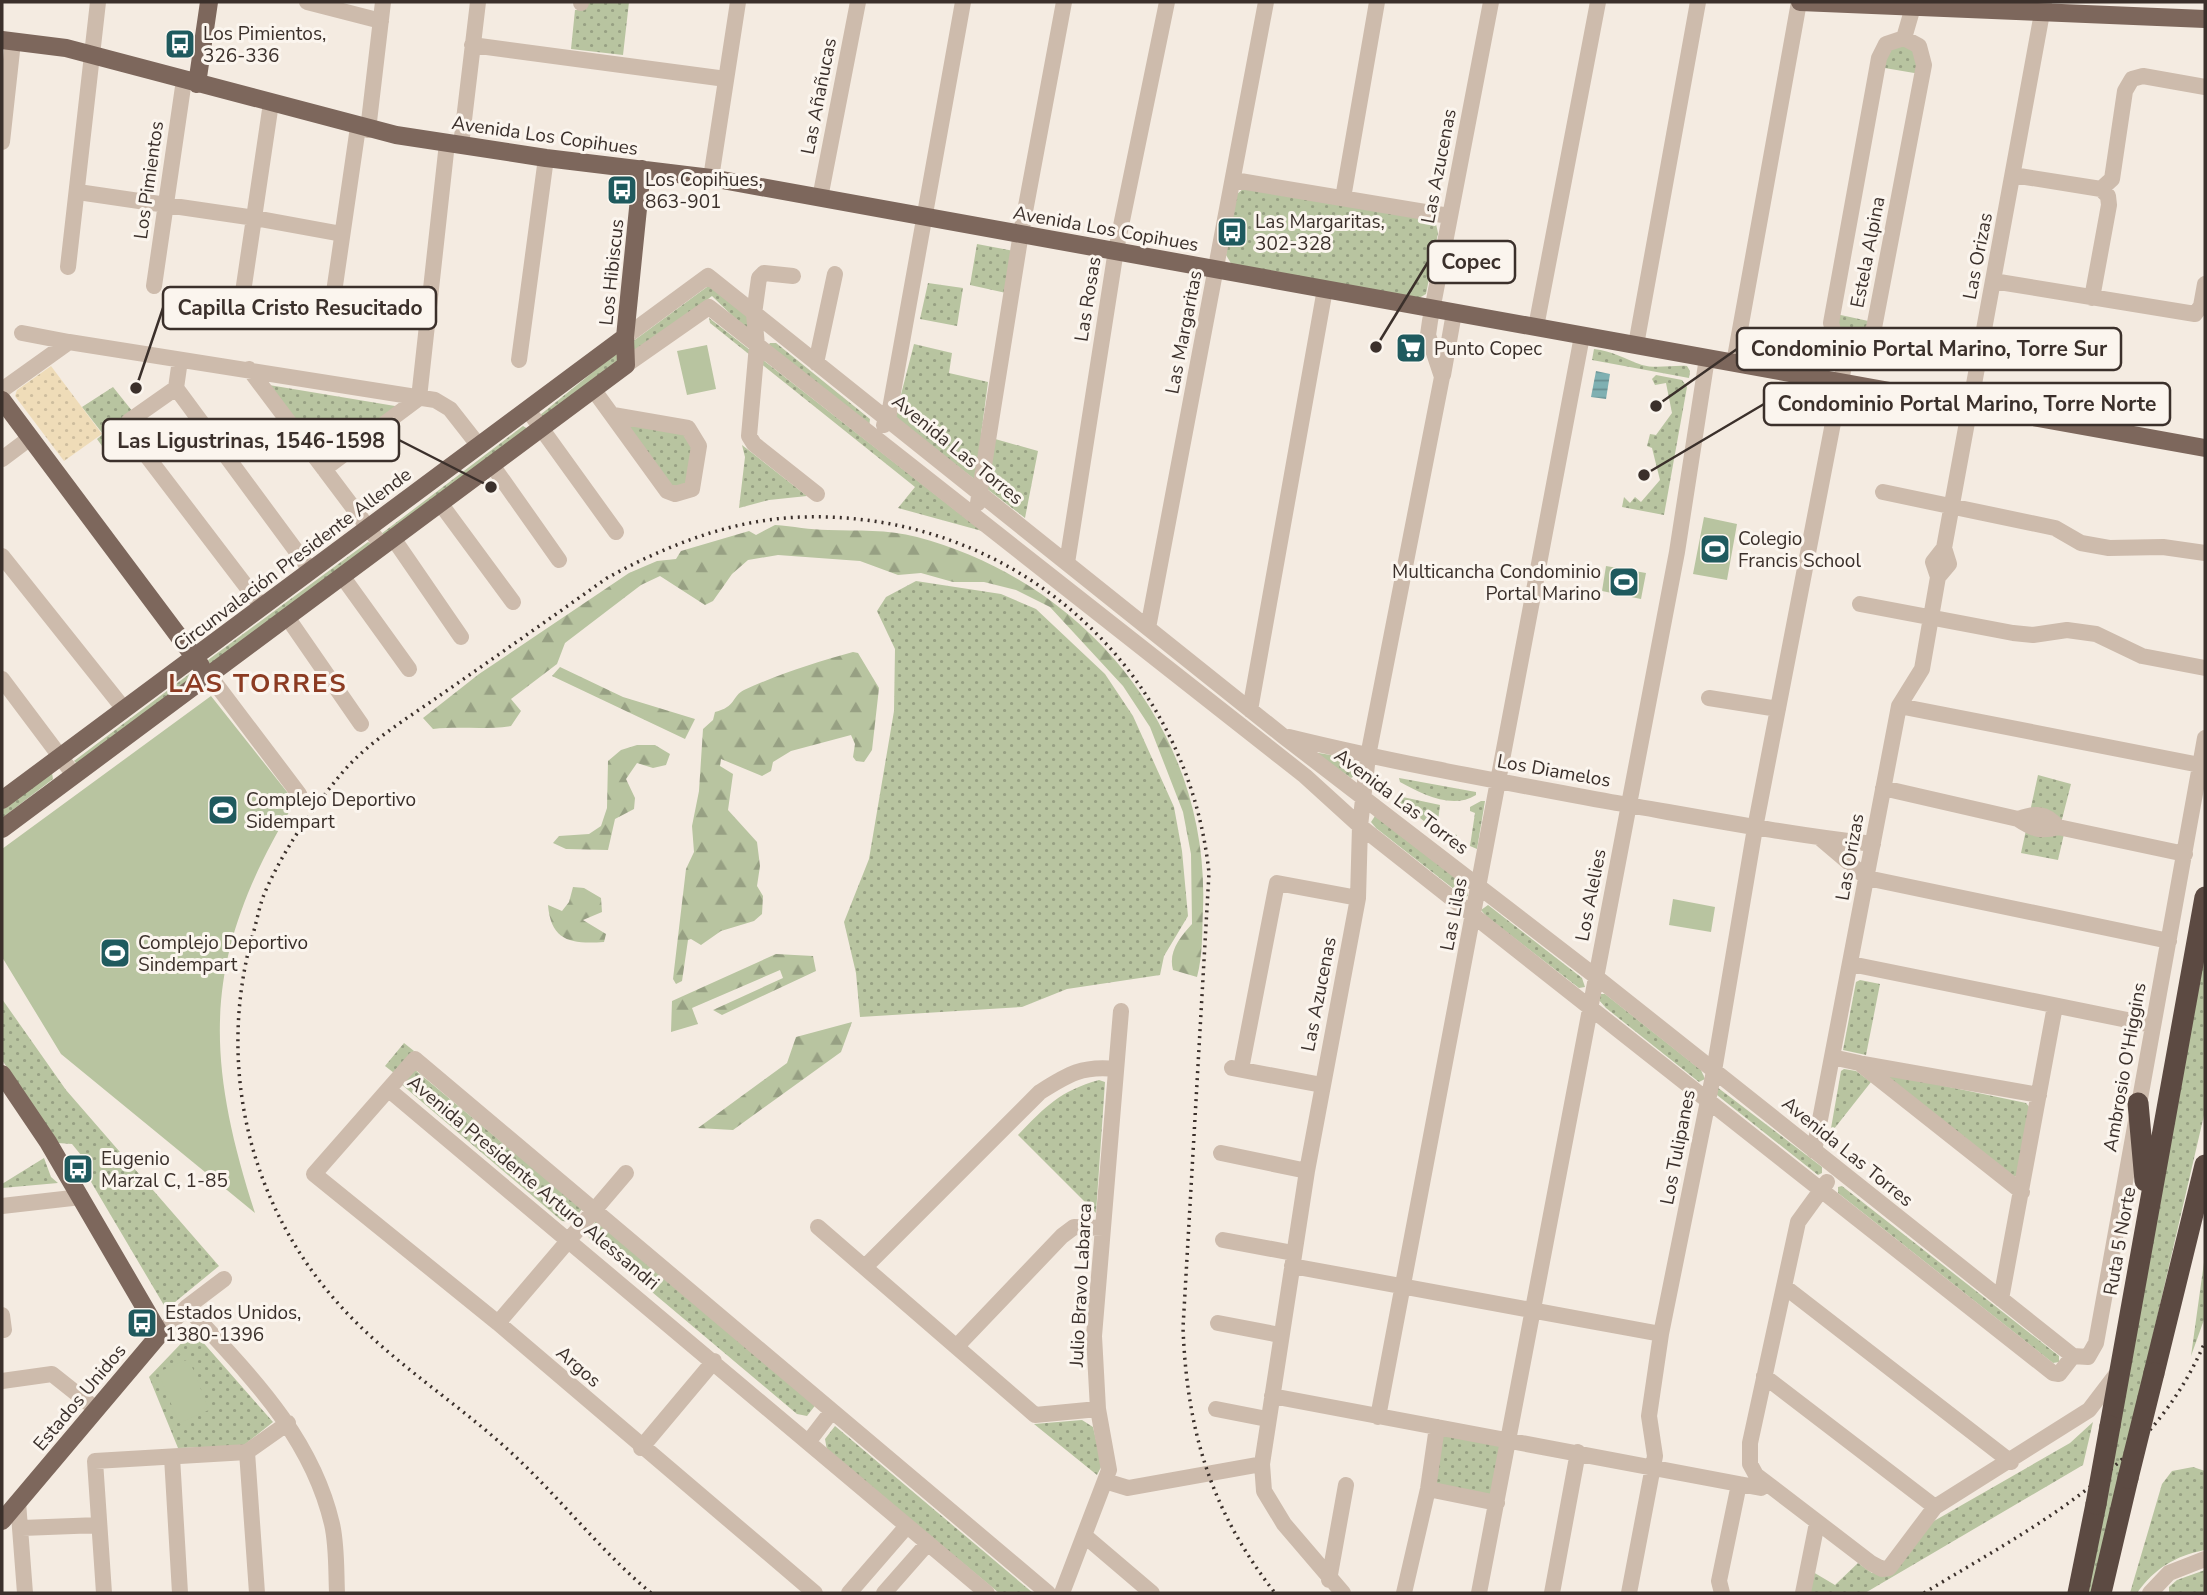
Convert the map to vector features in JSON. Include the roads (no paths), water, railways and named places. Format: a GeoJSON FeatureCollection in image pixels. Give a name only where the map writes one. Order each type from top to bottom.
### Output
{"type":"FeatureCollection","features":[{"type":"Feature","properties":{"kind":"highway","name":"Ruta 5 Norte"},"geometry":{"type":"LineString","coordinates":[[2078,1593],[2205,897]]}},
{"type":"Feature","properties":{"kind":"highway"},"geometry":{"type":"LineString","coordinates":[[2138,1103],[2148,1207]]}},
{"type":"Feature","properties":{"kind":"highway"},"geometry":{"type":"LineString","coordinates":[[2101,1593],[2205,1165]]}},
{"type":"Feature","properties":{"kind":"highway"},"geometry":{"type":"LineString","coordinates":[[2071,1593],[2085,1556]]}},
{"type":"Feature","properties":{"kind":"main road","name":"Los Pimientos"},"geometry":{"type":"LineString","coordinates":[[190,82],[209,2]]}},
{"type":"Feature","properties":{"kind":"main road"},"geometry":{"type":"LineString","coordinates":[[1806,2],[1913,7],[1952,5],[2138,9],[2205,19]]}},
{"type":"Feature","properties":{"kind":"main road","name":"Avenida Los Copihues"},"geometry":{"type":"LineString","coordinates":[[7,41],[90,55],[363,128],[545,158],[711,178],[2205,448]]}},
{"type":"Feature","properties":{"kind":"main road","name":"Los Hibiscus"},"geometry":{"type":"LineString","coordinates":[[626,365],[625,337],[642,169]]}},
{"type":"Feature","properties":{"kind":"main road","name":"Circunvalación Presidente Allende"},"geometry":{"type":"LineString","coordinates":[[2,800],[625,337]]}},
{"type":"Feature","properties":{"kind":"main road"},"geometry":{"type":"LineString","coordinates":[[2,829],[626,365]]}},
{"type":"Feature","properties":{"kind":"main road"},"geometry":{"type":"LineString","coordinates":[[2,400],[208,675]]}},
{"type":"Feature","properties":{"kind":"main road"},"geometry":{"type":"LineString","coordinates":[[2,1074],[80,1197],[160,1334]]}},
{"type":"Feature","properties":{"kind":"main road","name":"Estados Unidos"},"geometry":{"type":"LineString","coordinates":[[2,1521],[160,1334]]}},
{"type":"Feature","properties":{"kind":"street"},"geometry":{"type":"LineString","coordinates":[[68,267],[97,2]]}},
{"type":"Feature","properties":{"kind":"street"},"geometry":{"type":"LineString","coordinates":[[307,2],[381,21]]}},
{"type":"Feature","properties":{"kind":"street"},"geometry":{"type":"LineString","coordinates":[[331,313],[342,234],[363,128],[383,2]]}},
{"type":"Feature","properties":{"kind":"street"},"geometry":{"type":"LineString","coordinates":[[324,469],[419,398],[454,144],[478,2]]}},
{"type":"Feature","properties":{"kind":"street"},"geometry":{"type":"LineString","coordinates":[[711,178],[738,2]]}},
{"type":"Feature","properties":{"kind":"street","name":"Las Añañucas"},"geometry":{"type":"LineString","coordinates":[[820,198],[858,2]]}},
{"type":"Feature","properties":{"kind":"street"},"geometry":{"type":"LineString","coordinates":[[874,438],[888,420],[922,216],[963,2]]}},
{"type":"Feature","properties":{"kind":"street"},"geometry":{"type":"LineString","coordinates":[[974,518],[1021,233],[1065,2]]}},
{"type":"Feature","properties":{"kind":"street","name":"Las Rosas"},"geometry":{"type":"LineString","coordinates":[[1067,563],[1116,250],[1167,2]]}},
{"type":"Feature","properties":{"kind":"street","name":"Las Margaritas"},"geometry":{"type":"LineString","coordinates":[[1148,628],[1266,2]]}},
{"type":"Feature","properties":{"kind":"street"},"geometry":{"type":"LineString","coordinates":[[1343,198],[1377,2]]}},
{"type":"Feature","properties":{"kind":"street","name":"Las Azucenas"},"geometry":{"type":"LineString","coordinates":[[1442,377],[1428,335],[1491,2]]}},
{"type":"Feature","properties":{"kind":"street"},"geometry":{"type":"LineString","coordinates":[[1536,327],[1598,2]]}},
{"type":"Feature","properties":{"kind":"street"},"geometry":{"type":"LineString","coordinates":[[1636,345],[1698,2]]}},
{"type":"Feature","properties":{"kind":"street"},"geometry":{"type":"LineString","coordinates":[[1734,363],[1806,2]]}},
{"type":"Feature","properties":{"kind":"street"},"geometry":{"type":"LineString","coordinates":[[1904,38],[1913,7]]}},
{"type":"Feature","properties":{"kind":"street","name":"Las Orizas"},"geometry":{"type":"LineString","coordinates":[[1814,1151],[1899,706],[1922,669],[1938,577],[1949,564],[1944,548],[2044,7]]}},
{"type":"Feature","properties":{"kind":"street","name":"Estela Alpina"},"geometry":{"type":"LineString","coordinates":[[1904,38],[1919,46],[1924,65],[1874,328],[1865,342],[1848,345],[1835,337],[1831,323],[1879,58],[1886,44],[1904,38]]}},
{"type":"Feature","properties":{"kind":"street"},"geometry":{"type":"LineString","coordinates":[[2,142],[7,41]]}},
{"type":"Feature","properties":{"kind":"street"},"geometry":{"type":"LineString","coordinates":[[472,45],[726,79]]}},
{"type":"Feature","properties":{"kind":"street"},"geometry":{"type":"LineString","coordinates":[[2101,190],[2112,179],[2125,91],[2132,79],[2143,76],[2205,87]]}},
{"type":"Feature","properties":{"kind":"street","name":"Los Pimientos"},"geometry":{"type":"LineString","coordinates":[[154,286],[166,205],[190,82]]}},
{"type":"Feature","properties":{"kind":"street"},"geometry":{"type":"LineString","coordinates":[[242,299],[271,103]]}},
{"type":"Feature","properties":{"kind":"street"},"geometry":{"type":"LineString","coordinates":[[519,360],[545,158]]}},
{"type":"Feature","properties":{"kind":"street"},"geometry":{"type":"LineString","coordinates":[[2013,175],[2101,190],[2108,196],[2109,205],[2092,298]]}},
{"type":"Feature","properties":{"kind":"street"},"geometry":{"type":"LineString","coordinates":[[1234,180],[1449,216]]}},
{"type":"Feature","properties":{"kind":"street"},"geometry":{"type":"LineString","coordinates":[[78,192],[255,218],[342,234]]}},
{"type":"Feature","properties":{"kind":"street"},"geometry":{"type":"LineString","coordinates":[[793,276],[764,273],[759,278],[754,314],[757,345],[749,436],[754,444],[817,494]]}},
{"type":"Feature","properties":{"kind":"street"},"geometry":{"type":"LineString","coordinates":[[816,363],[835,274]]}},
{"type":"Feature","properties":{"kind":"street","name":"Circunvalación Presidente Allende"},"geometry":{"type":"LineString","coordinates":[[625,337],[708,276]]}},
{"type":"Feature","properties":{"kind":"street","name":"Avenida Las Torres"},"geometry":{"type":"LineString","coordinates":[[708,276],[1250,710],[1595,976],[2073,1356]]}},
{"type":"Feature","properties":{"kind":"street"},"geometry":{"type":"LineString","coordinates":[[1993,281],[2195,314],[2201,306],[2205,284]]}},
{"type":"Feature","properties":{"kind":"street"},"geometry":{"type":"LineString","coordinates":[[1250,710],[1325,289]]}},
{"type":"Feature","properties":{"kind":"street","name":"Avenida Las Torres"},"geometry":{"type":"LineString","coordinates":[[626,365],[709,307],[1305,776],[1360,825],[1474,916],[1709,1098],[2053,1373]]}},
{"type":"Feature","properties":{"kind":"street","name":"Las Azucenas"},"geometry":{"type":"LineString","coordinates":[[1343,1593],[1329,1580],[1284,1524],[1264,1491],[1262,1464],[1307,1171],[1358,898],[1360,825],[1368,756],[1454,313]]}},
{"type":"Feature","properties":{"kind":"street"},"geometry":{"type":"LineString","coordinates":[[22,333],[435,400],[450,409],[479,446]]}},
{"type":"Feature","properties":{"kind":"street","name":"Las Lilas"},"geometry":{"type":"LineString","coordinates":[[1378,1417],[1582,336]]}},
{"type":"Feature","properties":{"kind":"street"},"geometry":{"type":"LineString","coordinates":[[2,390],[69,342]]}},
{"type":"Feature","properties":{"kind":"street","name":"Los Tulipanes"},"geometry":{"type":"LineString","coordinates":[[1629,1593],[1653,1467],[1655,1450],[1649,1416],[1661,1334],[1709,1098],[1755,828],[1848,345]]}},
{"type":"Feature","properties":{"kind":"street","name":"Los Alelies"},"geometry":{"type":"LineString","coordinates":[[1479,1593],[1676,552],[1707,358]]}},
{"type":"Feature","properties":{"kind":"street"},"geometry":{"type":"LineString","coordinates":[[180,360],[176,388],[311,571]]}},
{"type":"Feature","properties":{"kind":"street"},"geometry":{"type":"LineString","coordinates":[[249,369],[324,469],[370,527],[387,542],[461,637]]}},
{"type":"Feature","properties":{"kind":"street"},"geometry":{"type":"LineString","coordinates":[[176,388],[129,421],[127,430],[262,607]]}},
{"type":"Feature","properties":{"kind":"street"},"geometry":{"type":"LineString","coordinates":[[593,389],[667,491],[675,494],[691,490],[699,446],[688,428],[613,415]]}},
{"type":"Feature","properties":{"kind":"street"},"geometry":{"type":"LineString","coordinates":[[528,410],[616,532]]}},
{"type":"Feature","properties":{"kind":"street"},"geometry":{"type":"LineString","coordinates":[[2,459],[30,438]]}},
{"type":"Feature","properties":{"kind":"street"},"geometry":{"type":"LineString","coordinates":[[492,465],[559,560]]}},
{"type":"Feature","properties":{"kind":"street"},"geometry":{"type":"LineString","coordinates":[[1883,492],[2054,528],[2081,543],[2109,548],[2163,547],[2205,553]]}},
{"type":"Feature","properties":{"kind":"street"},"geometry":{"type":"LineString","coordinates":[[440,503],[513,603]]}},
{"type":"Feature","properties":{"kind":"street"},"geometry":{"type":"LineString","coordinates":[[2,555],[124,709]]}},
{"type":"Feature","properties":{"kind":"street"},"geometry":{"type":"LineString","coordinates":[[342,576],[409,670]]}},
{"type":"Feature","properties":{"kind":"street"},"geometry":{"type":"LineString","coordinates":[[1860,604],[2013,633],[2033,635],[2067,630],[2096,634],[2141,656],[2205,668]]}},
{"type":"Feature","properties":{"kind":"street"},"geometry":{"type":"LineString","coordinates":[[287,617],[361,724]]}},
{"type":"Feature","properties":{"kind":"street"},"geometry":{"type":"LineString","coordinates":[[208,675],[299,794]]}},
{"type":"Feature","properties":{"kind":"street"},"geometry":{"type":"LineString","coordinates":[[2,679],[74,775]]}},
{"type":"Feature","properties":{"kind":"street"},"geometry":{"type":"LineString","coordinates":[[1709,698],[1778,709]]}},
{"type":"Feature","properties":{"kind":"street"},"geometry":{"type":"LineString","coordinates":[[1899,706],[2200,765]]}},
{"type":"Feature","properties":{"kind":"street","name":"Los Diamelos"},"geometry":{"type":"LineString","coordinates":[[1283,736],[1498,782],[1755,828],[1873,844]]}},
{"type":"Feature","properties":{"kind":"street","name":"Ambrosio O'Higgins"},"geometry":{"type":"LineString","coordinates":[[2053,1373],[2059,1374],[2073,1356],[2088,1357],[2094,1349],[2205,738]]}},
{"type":"Feature","properties":{"kind":"street"},"geometry":{"type":"LineString","coordinates":[[1883,788],[2018,819],[2034,813],[2049,816],[2058,827],[2185,854]]}},
{"type":"Feature","properties":{"kind":"street"},"geometry":{"type":"LineString","coordinates":[[1820,838],[1867,878],[2169,941]]}},
{"type":"Feature","properties":{"kind":"street"},"geometry":{"type":"LineString","coordinates":[[1322,1085],[1236,1068],[1277,883],[1358,898]]}},
{"type":"Feature","properties":{"kind":"street"},"geometry":{"type":"LineString","coordinates":[[1850,964],[2152,1025]]}},
{"type":"Feature","properties":{"kind":"street"},"geometry":{"type":"LineString","coordinates":[[2001,1299],[2055,1006]]}},
{"type":"Feature","properties":{"kind":"street","name":"Julio Bravo Labarca"},"geometry":{"type":"LineString","coordinates":[[1062,1593],[1105,1481],[1109,1456],[1098,1409],[1094,1336],[1121,1011]]}},
{"type":"Feature","properties":{"kind":"street"},"geometry":{"type":"LineString","coordinates":[[1832,1057],[2039,1095]]}},
{"type":"Feature","properties":{"kind":"street","name":"Avenida Presidente Arturo Alessandri"},"geometry":{"type":"LineString","coordinates":[[987,1593],[389,1090],[415,1059],[1048,1593]]}},
{"type":"Feature","properties":{"kind":"street"},"geometry":{"type":"LineString","coordinates":[[1859,1063],[2022,1192]]}},
{"type":"Feature","properties":{"kind":"street"},"geometry":{"type":"LineString","coordinates":[[865,1268],[1040,1092],[1068,1075],[1094,1066],[1116,1069]]}},
{"type":"Feature","properties":{"kind":"street","name":"Argos"},"geometry":{"type":"LineString","coordinates":[[389,1090],[314,1174],[498,1323],[641,1448],[815,1593]]}},
{"type":"Feature","properties":{"kind":"street"},"geometry":{"type":"LineString","coordinates":[[1222,1153],[1307,1171]]}},
{"type":"Feature","properties":{"kind":"street"},"geometry":{"type":"LineString","coordinates":[[1836,1169],[1798,1222],[1750,1443],[1750,1464],[1766,1484],[1871,1563],[1882,1569],[1889,1568],[1935,1507],[2011,1462],[2089,1410],[2121,1367]]}},
{"type":"Feature","properties":{"kind":"street"},"geometry":{"type":"LineString","coordinates":[[498,1323],[626,1173]]}},
{"type":"Feature","properties":{"kind":"street"},"geometry":{"type":"LineString","coordinates":[[2,1206],[80,1197]]}},
{"type":"Feature","properties":{"kind":"street"},"geometry":{"type":"LineString","coordinates":[[818,1227],[1035,1415],[1098,1409]]}},
{"type":"Feature","properties":{"kind":"street"},"geometry":{"type":"LineString","coordinates":[[957,1346],[1062,1236],[1074,1227],[1103,1228]]}},
{"type":"Feature","properties":{"kind":"street"},"geometry":{"type":"LineString","coordinates":[[1223,1240],[1403,1286],[1661,1334]]}},
{"type":"Feature","properties":{"kind":"street","name":"Estados Unidos"},"geometry":{"type":"LineString","coordinates":[[160,1334],[187,1307],[224,1279]]}},
{"type":"Feature","properties":{"kind":"street"},"geometry":{"type":"LineString","coordinates":[[1785,1287],[2011,1462]]}},
{"type":"Feature","properties":{"kind":"street"},"geometry":{"type":"LineString","coordinates":[[187,1307],[288,1423],[314,1471],[327,1506],[335,1544],[338,1593]]}},
{"type":"Feature","properties":{"kind":"street"},"geometry":{"type":"LineString","coordinates":[[1218,1322],[1280,1335]]}},
{"type":"Feature","properties":{"kind":"street"},"geometry":{"type":"LineString","coordinates":[[641,1448],[714,1361]]}},
{"type":"Feature","properties":{"kind":"street"},"geometry":{"type":"LineString","coordinates":[[2,1381],[52,1374],[96,1409]]}},
{"type":"Feature","properties":{"kind":"street"},"geometry":{"type":"LineString","coordinates":[[1764,1376],[1935,1507]]}},
{"type":"Feature","properties":{"kind":"street"},"geometry":{"type":"LineString","coordinates":[[1272,1395],[1761,1488],[1766,1484]]}},
{"type":"Feature","properties":{"kind":"street"},"geometry":{"type":"LineString","coordinates":[[1216,1409],[1267,1419]]}},
{"type":"Feature","properties":{"kind":"street"},"geometry":{"type":"LineString","coordinates":[[2089,1410],[2100,1410],[2111,1421]]}},
{"type":"Feature","properties":{"kind":"street"},"geometry":{"type":"LineString","coordinates":[[809,1441],[832,1411]]}},
{"type":"Feature","properties":{"kind":"street"},"geometry":{"type":"LineString","coordinates":[[104,1593],[95,1461],[247,1452],[288,1423]]}},
{"type":"Feature","properties":{"kind":"street"},"geometry":{"type":"LineString","coordinates":[[1404,1593],[1428,1489],[1437,1427]]}},
{"type":"Feature","properties":{"kind":"street"},"geometry":{"type":"LineString","coordinates":[[247,1452],[257,1593]]}},
{"type":"Feature","properties":{"kind":"street"},"geometry":{"type":"LineString","coordinates":[[1552,1593],[1578,1452]]}},
{"type":"Feature","properties":{"kind":"street"},"geometry":{"type":"LineString","coordinates":[[172,1457],[180,1593]]}},
{"type":"Feature","properties":{"kind":"street"},"geometry":{"type":"LineString","coordinates":[[1105,1481],[1128,1488],[1262,1464]]}},
{"type":"Feature","properties":{"kind":"street"},"geometry":{"type":"LineString","coordinates":[[1722,1593],[1719,1581],[1739,1484]]}},
{"type":"Feature","properties":{"kind":"street"},"geometry":{"type":"LineString","coordinates":[[1329,1580],[1346,1485]]}},
{"type":"Feature","properties":{"kind":"street"},"geometry":{"type":"LineString","coordinates":[[1428,1489],[1497,1503]]}},
{"type":"Feature","properties":{"kind":"street"},"geometry":{"type":"LineString","coordinates":[[18,1502],[25,1593]]}},
{"type":"Feature","properties":{"kind":"street"},"geometry":{"type":"LineString","coordinates":[[1803,1593],[1817,1523]]}},
{"type":"Feature","properties":{"kind":"street"},"geometry":{"type":"LineString","coordinates":[[22,1528],[99,1525]]}},
{"type":"Feature","properties":{"kind":"street"},"geometry":{"type":"LineString","coordinates":[[849,1593],[907,1526]]}},
{"type":"Feature","properties":{"kind":"street"},"geometry":{"type":"LineString","coordinates":[[1085,1536],[1152,1593]]}},
{"type":"Feature","properties":{"kind":"street"},"geometry":{"type":"LineString","coordinates":[[884,1593],[928,1543]]}},
{"type":"Feature","properties":{"kind":"street"},"geometry":{"type":"LineString","coordinates":[[2150,1593],[2169,1573],[2205,1559]]}},
{"type":"Feature","properties":{"kind":"water"},"geometry":{"type":"Polygon","coordinates":[[[1596,371],[1610,374],[1606,399],[1591,397],[1596,371]]]}},
{"type":"Feature","properties":{"kind":"railway"},"geometry":{"type":"LineString","coordinates":[[651,1593],[616,1561],[519,1460],[357,1323],[306,1262],[281,1220],[262,1176],[248,1130],[240,1082],[238,1034],[242,985],[265,892],[290,845],[342,773],[377,740],[607,578],[653,555],[726,528],[803,517],[880,522],[952,541],[1018,572],[1077,615],[1126,667],[1166,729],[1194,798],[1209,873],[1183,1328],[1185,1366],[1190,1401],[1206,1468],[1234,1531],[1275,1593]]}},
{"type":"Feature","properties":{"kind":"railway"},"geometry":{"type":"LineString","coordinates":[[1924,1593],[2048,1517],[2086,1490],[2121,1460],[2154,1426],[2182,1387],[2205,1342]]}},
{"type":"Feature","properties":{"kind":"place","name":"Los Pimientos, 326-336"},"geometry":{"type":"Point","coordinates":[180,44]}},
{"type":"Feature","properties":{"kind":"place","name":"Los Copihues, 863-901"},"geometry":{"type":"Point","coordinates":[622,190]}},
{"type":"Feature","properties":{"kind":"place","name":"Las Margaritas, 302-328"},"geometry":{"type":"Point","coordinates":[1232,232]}},
{"type":"Feature","properties":{"kind":"place","name":"Copec"},"geometry":{"type":"Point","coordinates":[1376,347]}},
{"type":"Feature","properties":{"kind":"place","name":"Punto Copec"},"geometry":{"type":"Point","coordinates":[1411,348]}},
{"type":"Feature","properties":{"kind":"place","name":"Capilla Cristo Resucitado"},"geometry":{"type":"Point","coordinates":[136,388]}},
{"type":"Feature","properties":{"kind":"place","name":"Condominio Portal Marino, Torre Sur"},"geometry":{"type":"Point","coordinates":[1656,406]}},
{"type":"Feature","properties":{"kind":"place","name":"Condominio Portal Marino, Torre Norte"},"geometry":{"type":"Point","coordinates":[1644,475]}},
{"type":"Feature","properties":{"kind":"place","name":"Las Ligustrinas, 1546-1598"},"geometry":{"type":"Point","coordinates":[491,487]}},
{"type":"Feature","properties":{"kind":"place","name":"Colegio Francis School"},"geometry":{"type":"Point","coordinates":[1715,549]}},
{"type":"Feature","properties":{"kind":"place","name":"Multicancha Condominio Portal Marino"},"geometry":{"type":"Point","coordinates":[1624,582]}},
{"type":"Feature","properties":{"kind":"place","name":"Complejo Deportivo Sidempart"},"geometry":{"type":"Point","coordinates":[223,810]}},
{"type":"Feature","properties":{"kind":"place","name":"Complejo Deportivo Sindempart"},"geometry":{"type":"Point","coordinates":[115,953]}},
{"type":"Feature","properties":{"kind":"place","name":"Eugenio Marzal C, 1-85"},"geometry":{"type":"Point","coordinates":[78,1169]}},
{"type":"Feature","properties":{"kind":"place","name":"Estados Unidos, 1380-1396"},"geometry":{"type":"Point","coordinates":[142,1323]}},
{"type":"Feature","properties":{"kind":"district","name":"LAS TORRES"},"geometry":{"type":"Point","coordinates":[258,683]}}]}
